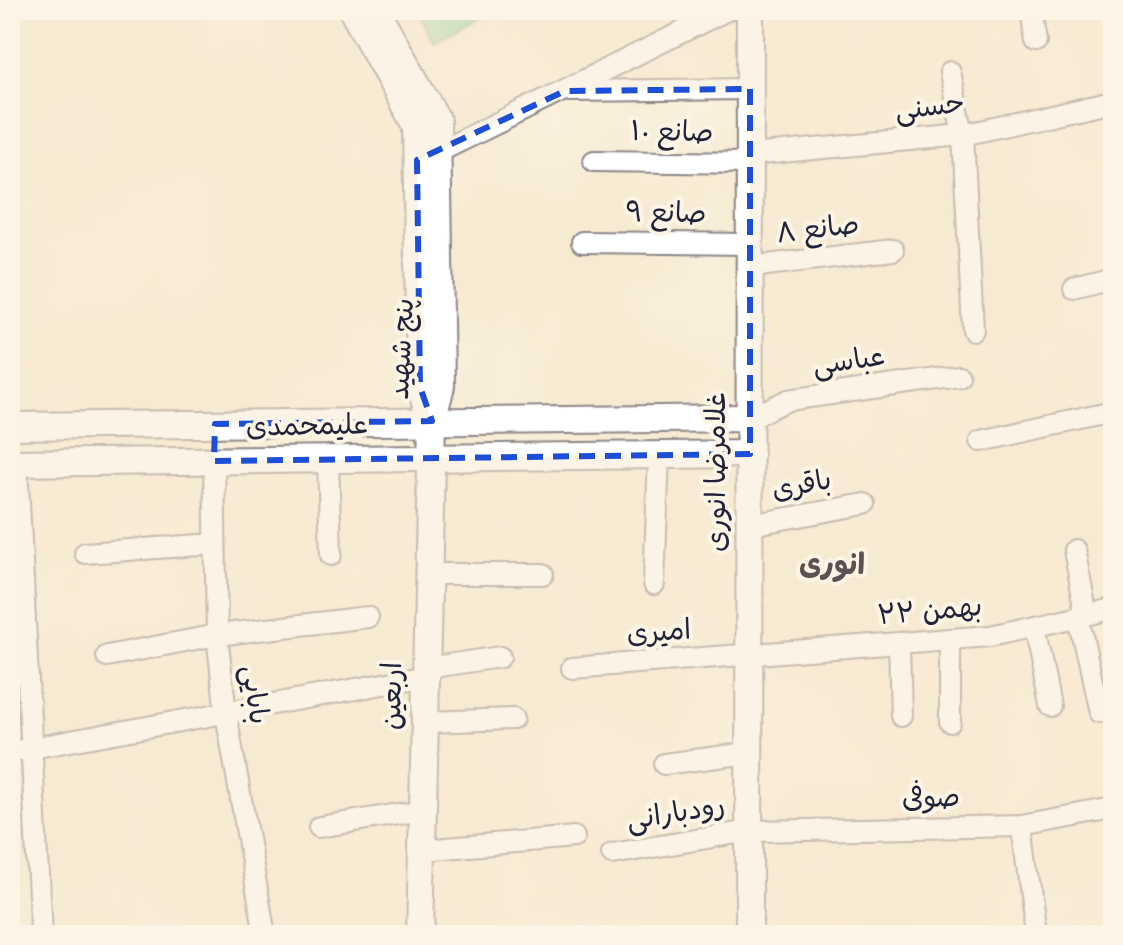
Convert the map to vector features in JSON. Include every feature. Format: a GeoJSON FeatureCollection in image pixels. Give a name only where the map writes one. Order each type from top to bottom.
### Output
{"type":"FeatureCollection","features":[{"type":"Feature","properties":{"kind":"street"},"geometry":{"type":"LineString","coordinates":[[427,158],[727,10]]}},
{"type":"Feature","properties":{"kind":"street","name":"غلامرضا انوری"},"geometry":{"type":"LineString","coordinates":[[749,935],[750,10]]}},
{"type":"Feature","properties":{"kind":"street"},"geometry":{"type":"LineString","coordinates":[[1031,10],[1036,42]]}},
{"type":"Feature","properties":{"kind":"street","name":"پنج شهید"},"geometry":{"type":"LineString","coordinates":[[363,12],[437,120],[427,158],[441,386],[432,421],[432,458]]}},
{"type":"Feature","properties":{"kind":"street"},"geometry":{"type":"LineString","coordinates":[[950,72],[963,135],[973,330]]}},
{"type":"Feature","properties":{"kind":"street"},"geometry":{"type":"LineString","coordinates":[[565,91],[750,89]]}},
{"type":"Feature","properties":{"kind":"street","name":"حسنی"},"geometry":{"type":"LineString","coordinates":[[750,159],[963,135],[1113,101]]}},
{"type":"Feature","properties":{"kind":"street","name":"صانع ۱۰"},"geometry":{"type":"LineString","coordinates":[[594,161],[750,159]]}},
{"type":"Feature","properties":{"kind":"street","name":"صانع ۹"},"geometry":{"type":"LineString","coordinates":[[582,242],[750,256]]}},
{"type":"Feature","properties":{"kind":"street","name":"صانع ۸"},"geometry":{"type":"LineString","coordinates":[[750,256],[893,250]]}},
{"type":"Feature","properties":{"kind":"street"},"geometry":{"type":"LineString","coordinates":[[1074,289],[1113,279]]}},
{"type":"Feature","properties":{"kind":"street","name":"عباسی"},"geometry":{"type":"LineString","coordinates":[[750,418],[788,400],[959,376]]}},
{"type":"Feature","properties":{"kind":"street"},"geometry":{"type":"LineString","coordinates":[[981,441],[1113,412]]}},
{"type":"Feature","properties":{"kind":"street","name":"علیمحمدی"},"geometry":{"type":"LineString","coordinates":[[10,426],[750,418]]}},
{"type":"Feature","properties":{"kind":"street"},"geometry":{"type":"LineString","coordinates":[[214,461],[215,424]]}},
{"type":"Feature","properties":{"kind":"street","name":"علیمحمدی"},"geometry":{"type":"LineString","coordinates":[[14,463],[750,454]]}},
{"type":"Feature","properties":{"kind":"street"},"geometry":{"type":"LineString","coordinates":[[654,584],[659,455]]}},
{"type":"Feature","properties":{"kind":"street","name":"اربعین"},"geometry":{"type":"LineString","coordinates":[[420,935],[432,458]]}},
{"type":"Feature","properties":{"kind":"street"},"geometry":{"type":"LineString","coordinates":[[328,460],[331,555]]}},
{"type":"Feature","properties":{"kind":"street","name":"بابایی"},"geometry":{"type":"LineString","coordinates":[[214,461],[217,635],[226,714],[265,935]]}},
{"type":"Feature","properties":{"kind":"street"},"geometry":{"type":"LineString","coordinates":[[14,463],[41,935]]}},
{"type":"Feature","properties":{"kind":"street","name":"باقری"},"geometry":{"type":"LineString","coordinates":[[750,525],[865,504]]}},
{"type":"Feature","properties":{"kind":"street"},"geometry":{"type":"LineString","coordinates":[[85,553],[215,544]]}},
{"type":"Feature","properties":{"kind":"street"},"geometry":{"type":"LineString","coordinates":[[1074,550],[1099,713]]}},
{"type":"Feature","properties":{"kind":"street"},"geometry":{"type":"LineString","coordinates":[[429,574],[543,574]]}},
{"type":"Feature","properties":{"kind":"street","name":"۲۲ بهمن"},"geometry":{"type":"LineString","coordinates":[[749,657],[990,636],[1113,609]]}},
{"type":"Feature","properties":{"kind":"street"},"geometry":{"type":"LineString","coordinates":[[107,656],[217,635],[368,617]]}},
{"type":"Feature","properties":{"kind":"street"},"geometry":{"type":"LineString","coordinates":[[1034,626],[1050,706]]}},
{"type":"Feature","properties":{"kind":"street"},"geometry":{"type":"LineString","coordinates":[[950,639],[950,722]]}},
{"type":"Feature","properties":{"kind":"street"},"geometry":{"type":"LineString","coordinates":[[899,644],[901,716]]}},
{"type":"Feature","properties":{"kind":"street"},"geometry":{"type":"LineString","coordinates":[[10,752],[226,714],[500,657]]}},
{"type":"Feature","properties":{"kind":"street","name":"امیری"},"geometry":{"type":"LineString","coordinates":[[572,668],[749,657]]}},
{"type":"Feature","properties":{"kind":"street"},"geometry":{"type":"LineString","coordinates":[[426,722],[513,719]]}},
{"type":"Feature","properties":{"kind":"street"},"geometry":{"type":"LineString","coordinates":[[664,764],[749,753]]}},
{"type":"Feature","properties":{"kind":"street","name":"صوفی"},"geometry":{"type":"LineString","coordinates":[[749,831],[1022,826],[1113,809]]}},
{"type":"Feature","properties":{"kind":"street"},"geometry":{"type":"LineString","coordinates":[[319,827],[423,810]]}},
{"type":"Feature","properties":{"kind":"street"},"geometry":{"type":"LineString","coordinates":[[1022,826],[1036,935]]}},
{"type":"Feature","properties":{"kind":"street","name":"رودبارانی"},"geometry":{"type":"LineString","coordinates":[[612,854],[749,831]]}},
{"type":"Feature","properties":{"kind":"street"},"geometry":{"type":"LineString","coordinates":[[423,850],[574,837]]}},
{"type":"Feature","properties":{"kind":"highlighted area"},"geometry":{"type":"Polygon","coordinates":[[[750,89],[750,454],[214,461],[215,424],[432,421],[420,387],[417,160],[565,91],[750,89]]]}},
{"type":"Feature","properties":{"kind":"green space"},"geometry":{"type":"Polygon","coordinates":[[[418,10],[492,10],[493,11],[434,42],[418,10]]]}},
{"type":"Feature","properties":{"kind":"district","name":"انوری"},"geometry":{"type":"Point","coordinates":[832,567]}}]}
